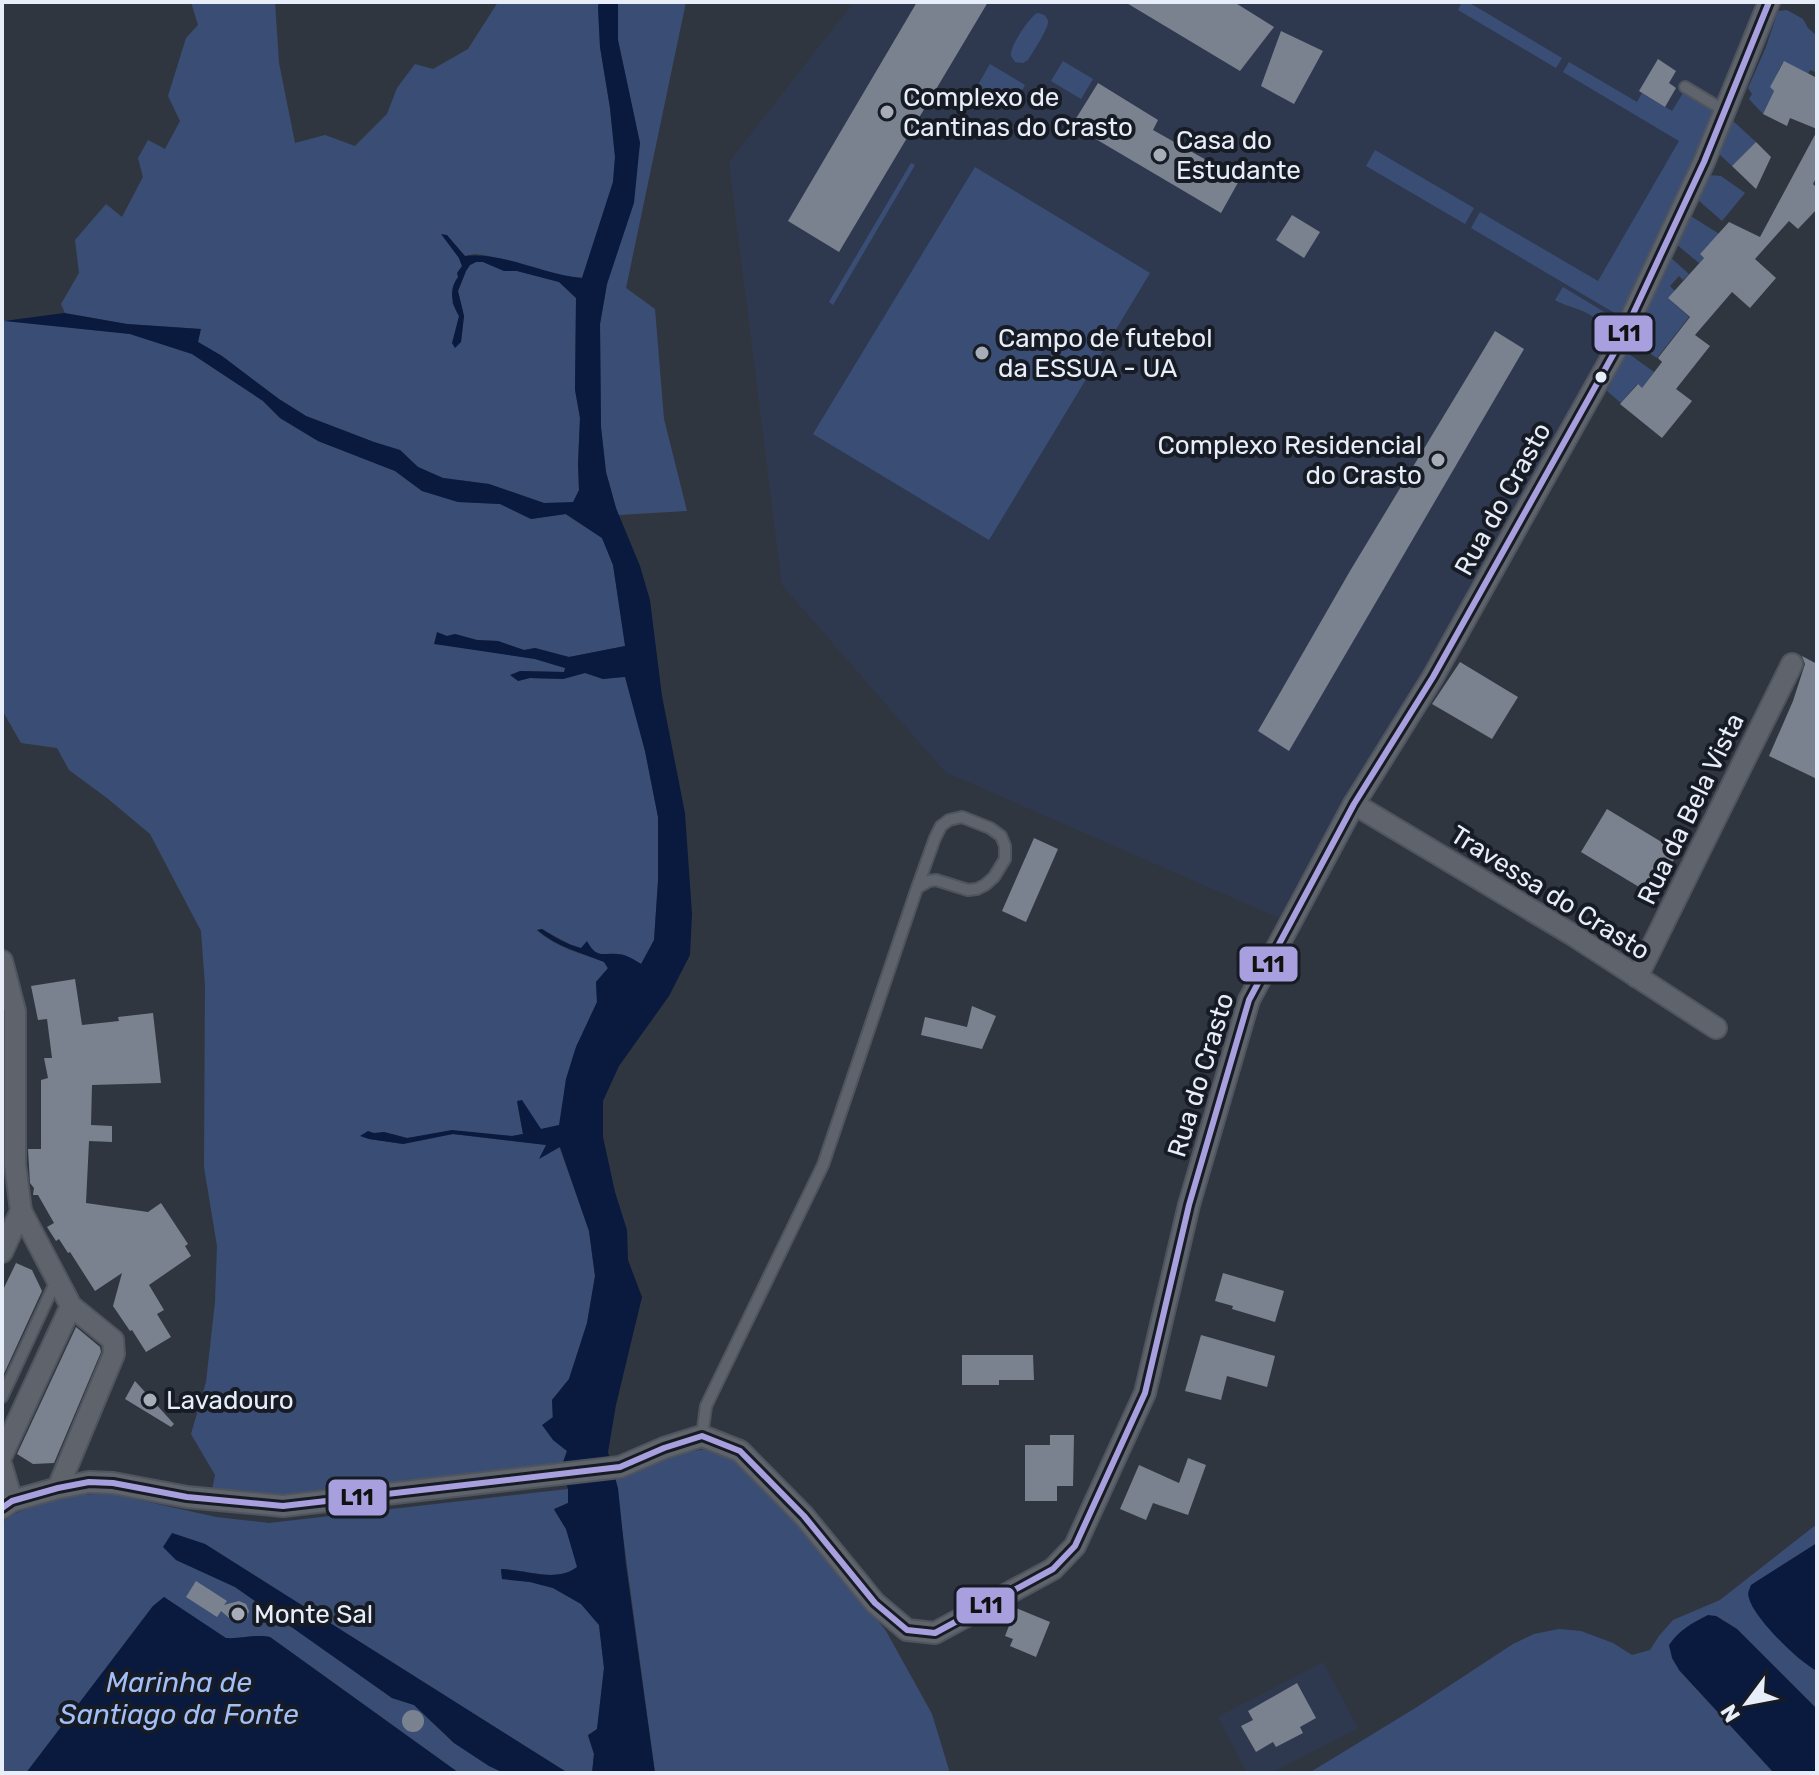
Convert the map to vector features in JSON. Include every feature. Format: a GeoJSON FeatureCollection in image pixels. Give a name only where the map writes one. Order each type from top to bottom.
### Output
{"type":"FeatureCollection","features":[{"type":"Feature","properties":{"kind":"street","name":"Rua do Crasto"},"geometry":{"type":"LineString","coordinates":[[702,1436],[740,1451],[804,1516],[875,1603],[907,1630],[935,1633],[1053,1569],[1075,1546],[1145,1393],[1189,1205],[1249,1000],[1354,804],[1433,677],[1618,346],[1704,162],[1769,2]]}},
{"type":"Feature","properties":{"kind":"street","name":"Rua da Bela Vista"},"geometry":{"type":"LineString","coordinates":[[1637,977],[1792,664]]}},
{"type":"Feature","properties":{"kind":"street","name":"Travessa do Crasto"},"geometry":{"type":"LineString","coordinates":[[1354,804],[1573,935],[1716,1028]]}},
{"type":"Feature","properties":{"kind":"street"},"geometry":{"type":"LineString","coordinates":[[2,961],[15,1011],[15,1164],[21,1211],[71,1306],[113,1340],[114,1354],[58,1488]]}},
{"type":"Feature","properties":{"kind":"street"},"geometry":{"type":"LineString","coordinates":[[2,1252],[21,1211]]}},
{"type":"Feature","properties":{"kind":"street"},"geometry":{"type":"LineString","coordinates":[[2,1455],[71,1306]]}},
{"type":"Feature","properties":{"kind":"street"},"geometry":{"type":"LineString","coordinates":[[2,1467],[7,1505],[58,1488],[89,1482],[113,1483],[187,1497],[283,1506],[620,1467],[702,1436]]}},
{"type":"Feature","properties":{"kind":"lane"},"geometry":{"type":"LineString","coordinates":[[1685,87],[1725,111]]}},
{"type":"Feature","properties":{"kind":"lane"},"geometry":{"type":"LineString","coordinates":[[702,1436],[706,1406],[823,1165],[917,888],[935,838],[941,826],[962,817],[1001,836],[1005,859],[985,885],[968,890],[936,880],[917,888]]}},
{"type":"Feature","properties":{"kind":"lane"},"geometry":{"type":"LineString","coordinates":[[2,1397],[57,1280]]}},
{"type":"Feature","properties":{"kind":"shaded area"},"geometry":{"type":"Polygon","coordinates":[[[191,2],[275,2],[279,63],[295,143],[325,135],[355,146],[387,114],[397,88],[415,64],[433,69],[468,49],[498,2],[599,2],[600,47],[615,157],[613,182],[582,278],[562,276],[489,256],[465,256],[442,235],[462,266],[452,303],[459,316],[461,342],[464,316],[458,291],[466,271],[476,262],[559,282],[576,298],[575,389],[580,418],[579,490],[574,503],[544,503],[489,484],[443,478],[418,467],[400,450],[306,416],[198,342],[200,329],[127,324],[65,313],[61,304],[79,273],[75,240],[106,204],[122,217],[143,177],[138,158],[148,140],[165,149],[180,121],[168,96],[186,38],[198,25],[191,2]]]}},
{"type":"Feature","properties":{"kind":"shaded area"},"geometry":{"type":"Polygon","coordinates":[[[620,2],[686,2],[626,288],[655,309],[664,419],[687,511],[618,515],[606,472],[601,427],[600,324],[640,143],[618,40],[620,2]]]}},
{"type":"Feature","properties":{"kind":"shaded area"},"geometry":{"type":"Polygon","coordinates":[[[854,2],[1755,2],[1723,94],[1621,322],[1440,646],[1279,918],[945,772],[782,585],[729,162],[854,2]]]}},
{"type":"Feature","properties":{"kind":"shaded area"},"geometry":{"type":"Polygon","coordinates":[[[1462,2],[1468,2],[1562,58],[1556,68],[1458,10],[1462,2]]]}},
{"type":"Feature","properties":{"kind":"shaded area"},"geometry":{"type":"Polygon","coordinates":[[[1787,10],[1803,19],[1817,36],[1817,68],[1808,74],[1783,62],[1770,87],[1774,91],[1763,114],[1749,99],[1752,94],[1748,88],[1778,11],[1787,10]]]}},
{"type":"Feature","properties":{"kind":"shaded area"},"geometry":{"type":"Polygon","coordinates":[[[1037,13],[1047,19],[1046,29],[1028,60],[1015,62],[1011,56],[1013,46],[1037,13]]]}},
{"type":"Feature","properties":{"kind":"shaded area"},"geometry":{"type":"Polygon","coordinates":[[[1063,61],[1093,79],[1081,99],[1051,81],[1063,61]]]}},
{"type":"Feature","properties":{"kind":"shaded area"},"geometry":{"type":"Polygon","coordinates":[[[1569,62],[1637,102],[1642,93],[1672,111],[1683,93],[1716,112],[1623,318],[1471,228],[1480,212],[1598,281],[1679,141],[1563,72],[1569,62]]]}},
{"type":"Feature","properties":{"kind":"shaded area"},"geometry":{"type":"Polygon","coordinates":[[[990,64],[1025,85],[1012,109],[976,88],[990,64]]]}},
{"type":"Feature","properties":{"kind":"shaded area"},"geometry":{"type":"Polygon","coordinates":[[[1733,121],[1756,142],[1732,166],[1718,153],[1733,121]]]}},
{"type":"Feature","properties":{"kind":"shaded area"},"geometry":{"type":"Polygon","coordinates":[[[1375,150],[1474,208],[1465,224],[1366,166],[1375,150]]]}},
{"type":"Feature","properties":{"kind":"shaded area"},"geometry":{"type":"Polygon","coordinates":[[[911,163],[915,165],[833,305],[829,302],[911,163]]]}},
{"type":"Feature","properties":{"kind":"shaded area","name":"Campo de futebol da ESSUA - UA"},"geometry":{"type":"Polygon","coordinates":[[[975,167],[1150,273],[989,540],[813,434],[975,167]]]}},
{"type":"Feature","properties":{"kind":"shaded area"},"geometry":{"type":"Polygon","coordinates":[[[1708,175],[1721,176],[1745,193],[1722,221],[1697,199],[1708,175]]]}},
{"type":"Feature","properties":{"kind":"shaded area"},"geometry":{"type":"Polygon","coordinates":[[[1689,215],[1721,235],[1714,246],[1709,244],[1700,254],[1704,258],[1699,263],[1676,244],[1689,215]]]}},
{"type":"Feature","properties":{"kind":"shaded area"},"geometry":{"type":"Polygon","coordinates":[[[1670,257],[1689,274],[1683,280],[1679,276],[1670,286],[1675,291],[1668,298],[1689,317],[1657,358],[1631,341],[1670,257]]]}},
{"type":"Feature","properties":{"kind":"shaded area"},"geometry":{"type":"Polygon","coordinates":[[[1563,287],[1621,322],[1616,327],[1602,323],[1585,312],[1555,300],[1563,287]]]}},
{"type":"Feature","properties":{"kind":"shaded area"},"geometry":{"type":"Polygon","coordinates":[[[2,320],[130,334],[192,354],[263,401],[280,418],[318,441],[395,471],[422,491],[458,502],[500,504],[531,519],[565,514],[602,538],[613,565],[626,646],[569,657],[455,634],[434,643],[535,659],[565,668],[565,672],[520,671],[518,681],[530,678],[563,679],[585,673],[603,679],[625,676],[658,817],[654,940],[642,964],[622,954],[600,955],[571,945],[542,929],[537,930],[560,946],[604,962],[608,969],[596,982],[597,1002],[576,1047],[566,1079],[560,1125],[541,1129],[517,1102],[523,1134],[443,1132],[407,1138],[384,1132],[361,1136],[403,1144],[453,1134],[547,1145],[540,1157],[559,1146],[589,1231],[595,1276],[587,1323],[569,1379],[552,1400],[553,1440],[567,1451],[561,1468],[287,1502],[211,1495],[215,1475],[191,1434],[206,1382],[215,1302],[217,1246],[204,1167],[205,985],[201,931],[150,834],[69,770],[57,748],[21,743],[2,710],[2,320]]]}},
{"type":"Feature","properties":{"kind":"shaded area"},"geometry":{"type":"Polygon","coordinates":[[[1629,354],[1654,372],[1642,388],[1637,384],[1621,403],[1607,391],[1624,356],[1629,354]]]}},
{"type":"Feature","properties":{"kind":"shaded area"},"geometry":{"type":"Polygon","coordinates":[[[713,1448],[745,1467],[803,1524],[886,1631],[932,1714],[948,1773],[655,1773],[615,1476],[675,1454],[713,1448]]]}},
{"type":"Feature","properties":{"kind":"shaded area"},"geometry":{"type":"Polygon","coordinates":[[[568,1489],[568,1503],[554,1510],[566,1529],[578,1567],[550,1575],[501,1570],[502,1579],[553,1588],[581,1604],[599,1625],[604,1668],[597,1730],[588,1736],[594,1754],[592,1773],[568,1773],[205,1544],[172,1533],[176,1560],[235,1587],[392,1698],[414,1705],[454,1743],[504,1773],[459,1773],[270,1637],[226,1639],[164,1597],[153,1606],[26,1773],[2,1773],[2,1522],[16,1513],[58,1497],[108,1493],[216,1517],[269,1523],[568,1489]]]}},
{"type":"Feature","properties":{"kind":"shaded area"},"geometry":{"type":"Polygon","coordinates":[[[1817,1524],[1817,1543],[1751,1585],[1771,1631],[1798,1658],[1817,1671],[1817,1709],[1737,1629],[1716,1616],[1679,1670],[1774,1773],[1309,1773],[1513,1644],[1534,1634],[1559,1629],[1581,1631],[1613,1643],[1632,1655],[1650,1650],[1673,1620],[1720,1600],[1817,1524]]]}},
{"type":"Feature","properties":{"kind":"shaded area"},"geometry":{"type":"Polygon","coordinates":[[[1323,1662],[1358,1728],[1271,1773],[1247,1773],[1218,1717],[1323,1662]]]}},
{"type":"Feature","properties":{"kind":"water"},"geometry":{"type":"Polygon","coordinates":[[[599,2],[620,2],[618,40],[640,143],[634,203],[607,284],[600,324],[601,427],[606,472],[616,508],[640,566],[650,600],[662,696],[685,813],[692,914],[690,955],[669,996],[619,1066],[603,1101],[603,1137],[627,1230],[628,1260],[642,1297],[608,1452],[618,1488],[655,1773],[592,1773],[594,1754],[588,1735],[597,1729],[604,1668],[599,1625],[581,1604],[553,1588],[502,1579],[501,1569],[550,1575],[569,1572],[577,1567],[566,1529],[554,1509],[568,1503],[568,1489],[561,1468],[567,1451],[553,1440],[542,1425],[553,1417],[552,1400],[569,1379],[587,1323],[595,1276],[589,1231],[560,1147],[539,1159],[546,1145],[453,1134],[403,1144],[360,1136],[368,1131],[407,1138],[452,1130],[512,1136],[523,1134],[517,1101],[522,1100],[541,1129],[559,1125],[566,1079],[576,1047],[597,1002],[596,982],[608,968],[604,962],[561,945],[537,930],[542,929],[581,948],[587,941],[598,953],[625,956],[641,964],[654,940],[658,817],[645,751],[625,677],[603,679],[585,673],[563,679],[530,678],[518,681],[510,675],[520,671],[564,672],[565,668],[535,659],[434,644],[437,632],[447,636],[455,634],[498,641],[524,650],[535,648],[569,657],[625,646],[613,565],[602,538],[566,514],[531,519],[500,504],[458,502],[422,491],[395,471],[318,441],[280,418],[263,401],[192,354],[130,334],[4,321],[64,313],[127,324],[201,329],[198,342],[306,416],[400,450],[418,467],[443,478],[489,484],[544,503],[573,502],[579,490],[580,418],[575,390],[576,298],[559,282],[476,262],[466,271],[458,291],[464,316],[461,342],[455,348],[452,343],[459,316],[452,292],[462,266],[441,234],[447,235],[465,256],[494,257],[582,278],[613,182],[615,157],[600,47],[599,2]]]}},
{"type":"Feature","properties":{"kind":"water"},"geometry":{"type":"Polygon","coordinates":[[[172,1533],[205,1544],[568,1773],[504,1773],[489,1766],[454,1743],[414,1705],[392,1698],[235,1587],[176,1560],[163,1547],[172,1533]]]}},
{"type":"Feature","properties":{"kind":"water"},"geometry":{"type":"Polygon","coordinates":[[[1817,1543],[1817,1671],[1768,1627],[1752,1606],[1748,1594],[1751,1585],[1817,1543]]]}},
{"type":"Feature","properties":{"kind":"water","name":"Marinha de Santiago da Fonte"},"geometry":{"type":"Polygon","coordinates":[[[164,1597],[226,1638],[270,1637],[459,1773],[26,1773],[153,1606],[164,1597]]]}},
{"type":"Feature","properties":{"kind":"water"},"geometry":{"type":"Polygon","coordinates":[[[1708,1615],[1716,1616],[1737,1629],[1817,1709],[1817,1773],[1774,1773],[1679,1670],[1669,1645],[1686,1627],[1708,1615]]]}},
{"type":"Feature","properties":{"kind":"building","name":"Complexo de Cantinas do Crasto"},"geometry":{"type":"Polygon","coordinates":[[[917,2],[988,2],[839,252],[788,221],[917,2]]]}},
{"type":"Feature","properties":{"kind":"building"},"geometry":{"type":"Polygon","coordinates":[[[1125,2],[1234,2],[1274,27],[1240,71],[1125,2]]]}},
{"type":"Feature","properties":{"kind":"building"},"geometry":{"type":"Polygon","coordinates":[[[1281,31],[1323,51],[1294,104],[1261,86],[1281,31]]]}},
{"type":"Feature","properties":{"kind":"building"},"geometry":{"type":"Polygon","coordinates":[[[1658,59],[1676,71],[1669,83],[1676,88],[1665,107],[1639,91],[1658,59]]]}},
{"type":"Feature","properties":{"kind":"building"},"geometry":{"type":"Polygon","coordinates":[[[1784,61],[1817,78],[1817,129],[1790,118],[1787,126],[1763,114],[1774,91],[1770,87],[1784,61]]]}},
{"type":"Feature","properties":{"kind":"building","name":"Casa do Estudante"},"geometry":{"type":"Polygon","coordinates":[[[1098,83],[1158,120],[1153,130],[1240,179],[1221,213],[1072,125],[1098,83]]]}},
{"type":"Feature","properties":{"kind":"building"},"geometry":{"type":"Polygon","coordinates":[[[1817,131],[1817,176],[1813,184],[1817,188],[1817,209],[1798,229],[1789,221],[1755,259],[1776,278],[1750,308],[1732,292],[1695,335],[1710,346],[1676,389],[1692,401],[1662,438],[1620,404],[1638,384],[1642,388],[1662,362],[1658,358],[1690,317],[1668,298],[1704,258],[1700,254],[1729,222],[1760,237],[1817,131]]]}},
{"type":"Feature","properties":{"kind":"building"},"geometry":{"type":"Polygon","coordinates":[[[1756,142],[1771,157],[1756,189],[1732,166],[1756,142]]]}},
{"type":"Feature","properties":{"kind":"building"},"geometry":{"type":"Polygon","coordinates":[[[1292,215],[1320,232],[1304,258],[1276,240],[1292,215]]]}},
{"type":"Feature","properties":{"kind":"building","name":"Complexo Residencial do Crasto"},"geometry":{"type":"Polygon","coordinates":[[[1495,331],[1524,349],[1289,751],[1258,731],[1350,571],[1495,331]]]}},
{"type":"Feature","properties":{"kind":"building"},"geometry":{"type":"Polygon","coordinates":[[[1802,656],[1817,664],[1817,779],[1769,756],[1793,701],[1805,664],[1802,656]]]}},
{"type":"Feature","properties":{"kind":"building"},"geometry":{"type":"Polygon","coordinates":[[[1460,662],[1518,697],[1492,739],[1432,704],[1460,662]]]}},
{"type":"Feature","properties":{"kind":"building"},"geometry":{"type":"Polygon","coordinates":[[[1607,809],[1678,852],[1654,896],[1581,852],[1607,809]]]}},
{"type":"Feature","properties":{"kind":"building"},"geometry":{"type":"Polygon","coordinates":[[[1034,838],[1058,849],[1026,922],[1002,911],[1034,838]]]}},
{"type":"Feature","properties":{"kind":"building"},"geometry":{"type":"Polygon","coordinates":[[[75,979],[82,1025],[153,1013],[161,1083],[92,1085],[91,1125],[112,1126],[112,1142],[89,1141],[86,1203],[148,1212],[161,1203],[188,1244],[185,1246],[191,1256],[149,1285],[164,1310],[157,1314],[171,1337],[146,1352],[113,1306],[122,1273],[95,1291],[70,1252],[59,1239],[56,1241],[47,1227],[54,1223],[38,1195],[33,1195],[34,1188],[30,1183],[28,1149],[41,1149],[41,1080],[48,1078],[44,1058],[52,1058],[47,1019],[38,1020],[31,986],[75,979]]]}},
{"type":"Feature","properties":{"kind":"building"},"geometry":{"type":"Polygon","coordinates":[[[972,1006],[996,1016],[982,1049],[921,1035],[925,1017],[967,1027],[972,1006]]]}},
{"type":"Feature","properties":{"kind":"building"},"geometry":{"type":"Polygon","coordinates":[[[16,1263],[32,1270],[42,1291],[2,1378],[2,1292],[16,1263]]]}},
{"type":"Feature","properties":{"kind":"building"},"geometry":{"type":"Polygon","coordinates":[[[1223,1273],[1284,1291],[1275,1322],[1215,1301],[1223,1273]]]}},
{"type":"Feature","properties":{"kind":"building"},"geometry":{"type":"Polygon","coordinates":[[[76,1327],[100,1347],[101,1352],[54,1463],[33,1464],[17,1454],[76,1327]]]}},
{"type":"Feature","properties":{"kind":"building"},"geometry":{"type":"Polygon","coordinates":[[[1201,1335],[1275,1356],[1267,1387],[1227,1376],[1221,1400],[1185,1391],[1201,1335]]]}},
{"type":"Feature","properties":{"kind":"building"},"geometry":{"type":"Polygon","coordinates":[[[962,1355],[1033,1355],[1034,1380],[999,1380],[999,1385],[962,1385],[962,1355]]]}},
{"type":"Feature","properties":{"kind":"building"},"geometry":{"type":"Polygon","coordinates":[[[135,1381],[174,1424],[171,1427],[125,1399],[135,1381]]]}},
{"type":"Feature","properties":{"kind":"building"},"geometry":{"type":"Polygon","coordinates":[[[1050,1435],[1074,1435],[1073,1486],[1057,1486],[1057,1501],[1025,1501],[1025,1445],[1050,1445],[1050,1435]]]}},
{"type":"Feature","properties":{"kind":"building"},"geometry":{"type":"Polygon","coordinates":[[[1188,1458],[1206,1465],[1188,1515],[1153,1503],[1146,1520],[1120,1509],[1139,1465],[1179,1483],[1188,1458]]]}},
{"type":"Feature","properties":{"kind":"building"},"geometry":{"type":"Polygon","coordinates":[[[196,1581],[227,1601],[224,1605],[239,1601],[246,1604],[249,1611],[247,1618],[241,1623],[234,1622],[221,1611],[217,1617],[186,1597],[196,1581]]]}},
{"type":"Feature","properties":{"kind":"building"},"geometry":{"type":"Polygon","coordinates":[[[1016,1608],[1050,1622],[1036,1657],[1010,1646],[1013,1639],[1005,1636],[1016,1608]]]}},
{"type":"Feature","properties":{"kind":"building"},"geometry":{"type":"Polygon","coordinates":[[[1297,1683],[1316,1718],[1300,1727],[1303,1733],[1276,1747],[1273,1742],[1256,1752],[1241,1726],[1253,1720],[1248,1711],[1297,1683]]]}},
{"type":"Feature","properties":{"kind":"building"},"geometry":{"type":"Polygon","coordinates":[[[413,1710],[421,1713],[424,1721],[421,1729],[413,1732],[405,1729],[402,1721],[405,1713],[413,1710]]]}},
{"type":"Feature","properties":{"kind":"transit line","name":"L11"},"geometry":{"type":"LineString","coordinates":[[2,1508],[12,1501],[89,1482],[113,1483],[187,1497],[283,1506],[620,1467],[702,1436],[740,1451],[804,1516],[875,1603],[907,1630],[935,1633],[1053,1569],[1075,1546],[1145,1393],[1189,1205],[1249,1000],[1354,804],[1433,677],[1618,346],[1704,162],[1769,2]]}},
{"type":"Feature","properties":{"kind":"place","name":"Complexo de Cantinas do Crasto"},"geometry":{"type":"Point","coordinates":[887,112]}},
{"type":"Feature","properties":{"kind":"place","name":"Casa do Estudante"},"geometry":{"type":"Point","coordinates":[1160,155]}},
{"type":"Feature","properties":{"kind":"place","name":"Campo de futebol da ESSUA - UA"},"geometry":{"type":"Point","coordinates":[982,353]}},
{"type":"Feature","properties":{"kind":"place","name":"Complexo Residencial do Crasto"},"geometry":{"type":"Point","coordinates":[1438,460]}},
{"type":"Feature","properties":{"kind":"place","name":"Lavadouro"},"geometry":{"type":"Point","coordinates":[150,1400]}},
{"type":"Feature","properties":{"kind":"place","name":"Monte Sal"},"geometry":{"type":"Point","coordinates":[238,1614]}}]}
